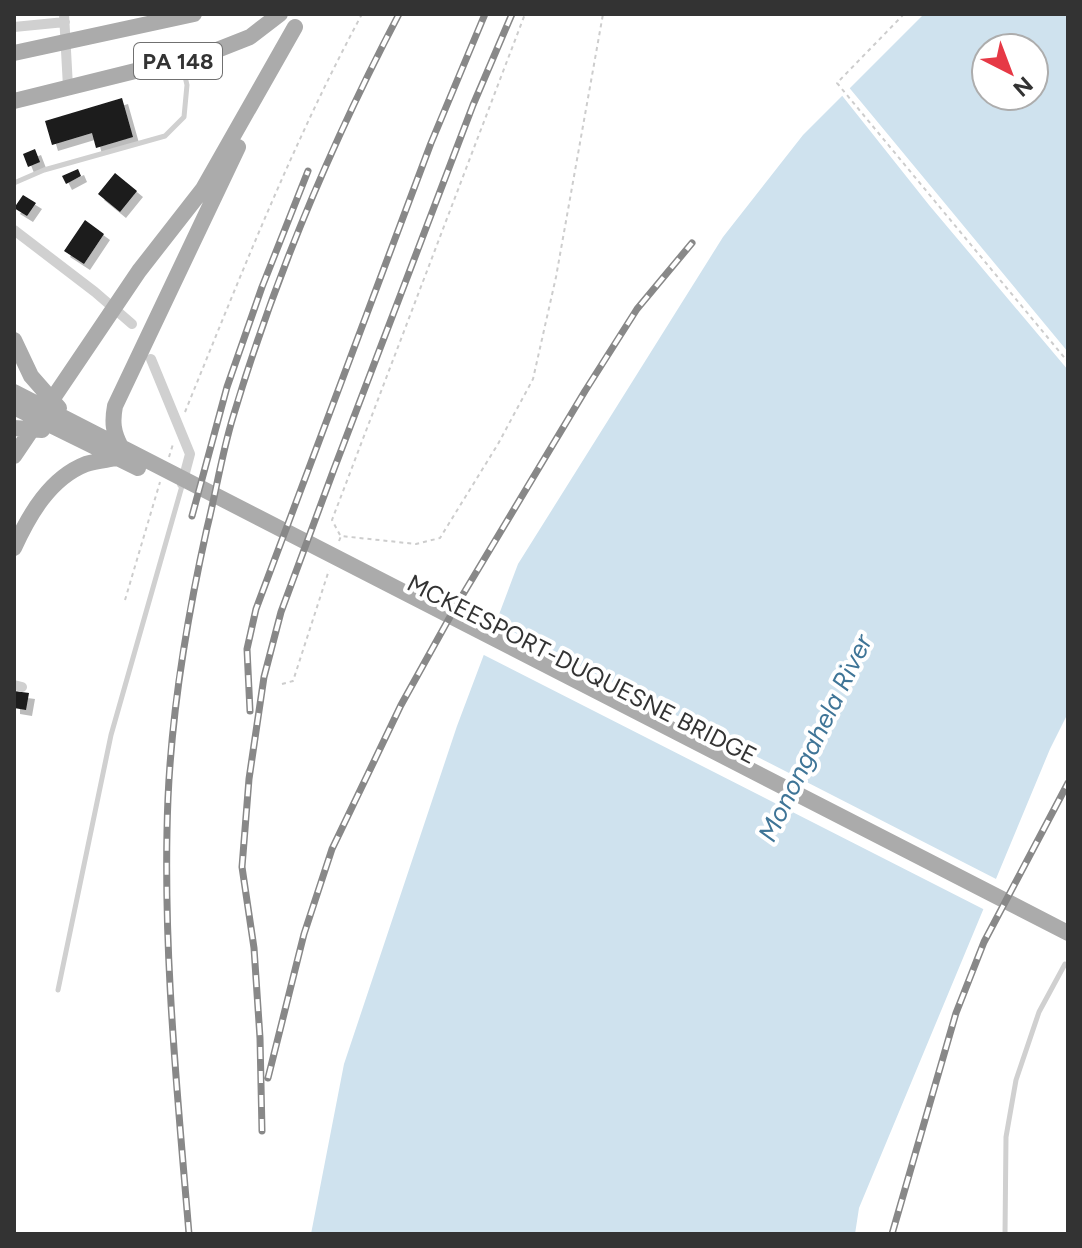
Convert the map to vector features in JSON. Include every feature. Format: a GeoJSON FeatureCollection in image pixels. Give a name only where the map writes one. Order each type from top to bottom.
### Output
{"type":"FeatureCollection","features":[{"type":"Feature","properties":{"kind":"main road"},"geometry":{"type":"LineString","coordinates":[[14,53],[194,14]]}},
{"type":"Feature","properties":{"kind":"main road","name":"PA 148"},"geometry":{"type":"LineString","coordinates":[[14,101],[212,52],[250,37],[280,14]]}},
{"type":"Feature","properties":{"kind":"main road"},"geometry":{"type":"LineString","coordinates":[[14,456],[139,271],[203,189],[298,20]]}},
{"type":"Feature","properties":{"kind":"main road"},"geometry":{"type":"LineString","coordinates":[[127,456],[112,422],[115,406],[298,20]]}},
{"type":"Feature","properties":{"kind":"main road"},"geometry":{"type":"LineString","coordinates":[[14,340],[31,376],[71,428]]}},
{"type":"Feature","properties":{"kind":"main road"},"geometry":{"type":"LineString","coordinates":[[14,392],[71,428],[127,456]]}},
{"type":"Feature","properties":{"kind":"main road"},"geometry":{"type":"LineString","coordinates":[[14,407],[71,428]]}},
{"type":"Feature","properties":{"kind":"main road"},"geometry":{"type":"LineString","coordinates":[[14,428],[71,428]]}},
{"type":"Feature","properties":{"kind":"main road"},"geometry":{"type":"LineString","coordinates":[[14,548],[25,523],[47,492],[66,475],[86,464],[127,456]]}},
{"type":"Feature","properties":{"kind":"main road","name":"MCKEESPORT-DUQUESNE BRIDGE"},"geometry":{"type":"LineString","coordinates":[[127,456],[1068,933]]}},
{"type":"Feature","properties":{"kind":"main road","name":"MCKEESPORT-DUQUESNE BRIDGE"},"geometry":{"type":"LineString","coordinates":[[127,456],[1068,945]]}},
{"type":"Feature","properties":{"kind":"street"},"geometry":{"type":"LineString","coordinates":[[14,27],[35,20],[65,18],[68,87]]}},
{"type":"Feature","properties":{"kind":"street"},"geometry":{"type":"LineString","coordinates":[[14,230],[132,324]]}},
{"type":"Feature","properties":{"kind":"street"},"geometry":{"type":"LineString","coordinates":[[151,359],[190,454],[182,486]]}},
{"type":"Feature","properties":{"kind":"lane"},"geometry":{"type":"LineString","coordinates":[[14,183],[44,170],[165,136],[184,117],[187,85],[181,60]]}},
{"type":"Feature","properties":{"kind":"lane"},"geometry":{"type":"LineString","coordinates":[[58,990],[111,735],[182,486]]}},
{"type":"Feature","properties":{"kind":"lane"},"geometry":{"type":"LineString","coordinates":[[1005,1234],[1006,1137],[1016,1080],[1039,1012],[1065,964]]}},
{"type":"Feature","properties":{"kind":"path"},"geometry":{"type":"LineString","coordinates":[[170,455],[260,227],[302,133],[362,14]]}},
{"type":"Feature","properties":{"kind":"path"},"geometry":{"type":"LineString","coordinates":[[341,536],[332,520],[525,14]]}},
{"type":"Feature","properties":{"kind":"path"},"geometry":{"type":"LineString","coordinates":[[341,536],[416,544],[440,538],[498,444],[533,379],[556,277],[603,14]]}},
{"type":"Feature","properties":{"kind":"path"},"geometry":{"type":"LineString","coordinates":[[904,14],[837,83],[1068,362]]}},
{"type":"Feature","properties":{"kind":"path"},"geometry":{"type":"LineString","coordinates":[[125,600],[165,470]]}},
{"type":"Feature","properties":{"kind":"path"},"geometry":{"type":"LineString","coordinates":[[336,547],[341,536]]}},
{"type":"Feature","properties":{"kind":"path"},"geometry":{"type":"LineString","coordinates":[[282,684],[293,681],[332,559]]}},
{"type":"Feature","properties":{"kind":"water","name":"Monongahela River"},"geometry":{"type":"Polygon","coordinates":[[[924,14],[1068,14],[1068,713],[1050,749],[859,1208],[855,1234],[311,1234],[344,1064],[457,726],[518,564],[723,237],[803,135],[924,14]]]}},
{"type":"Feature","properties":{"kind":"pier"},"geometry":{"type":"Polygon","coordinates":[[[847,85],[1068,352],[1068,370],[929,205],[840,93],[847,85]]]}},
{"type":"Feature","properties":{"kind":"pier"},"geometry":{"type":"Polygon","coordinates":[[[492,621],[1000,881],[987,911],[480,653],[492,621]]]}},
{"type":"Feature","properties":{"kind":"building"},"geometry":{"type":"Polygon","coordinates":[[[122,98],[133,137],[96,148],[92,133],[52,145],[45,121],[122,98]]]}},
{"type":"Feature","properties":{"kind":"building"},"geometry":{"type":"Polygon","coordinates":[[[35,149],[40,162],[28,167],[23,154],[35,149]]]}},
{"type":"Feature","properties":{"kind":"building"},"geometry":{"type":"Polygon","coordinates":[[[78,169],[81,176],[66,184],[62,176],[78,169]]]}},
{"type":"Feature","properties":{"kind":"building"},"geometry":{"type":"Polygon","coordinates":[[[115,173],[137,191],[120,212],[98,194],[115,173]]]}},
{"type":"Feature","properties":{"kind":"building"},"geometry":{"type":"Polygon","coordinates":[[[23,195],[36,203],[27,216],[14,208],[23,195]]]}},
{"type":"Feature","properties":{"kind":"building"},"geometry":{"type":"Polygon","coordinates":[[[85,220],[104,234],[84,264],[64,251],[85,220]]]}},
{"type":"Feature","properties":{"kind":"building"},"geometry":{"type":"Polygon","coordinates":[[[14,691],[29,693],[26,710],[14,708],[14,691]]]}},
{"type":"Feature","properties":{"kind":"railway"},"geometry":{"type":"LineString","coordinates":[[189,1234],[167,907],[168,798],[173,730],[187,629],[226,444],[249,365],[306,212],[350,112],[399,14]]}},
{"type":"Feature","properties":{"kind":"railway"},"geometry":{"type":"LineString","coordinates":[[250,711],[247,649],[256,609],[431,143],[485,14]]}},
{"type":"Feature","properties":{"kind":"railway"},"geometry":{"type":"LineString","coordinates":[[262,1131],[254,948],[242,867],[249,779],[264,677],[281,612],[334,469],[473,105],[512,14]]}},
{"type":"Feature","properties":{"kind":"railway"},"geometry":{"type":"LineString","coordinates":[[192,516],[227,387],[308,171]]}},
{"type":"Feature","properties":{"kind":"railway"},"geometry":{"type":"LineString","coordinates":[[268,1078],[304,934],[332,849],[401,705],[456,606],[585,391],[637,309],[692,243]]}},
{"type":"Feature","properties":{"kind":"railway"},"geometry":{"type":"LineString","coordinates":[[892,1234],[956,1013],[984,942],[1068,783]]}}]}
